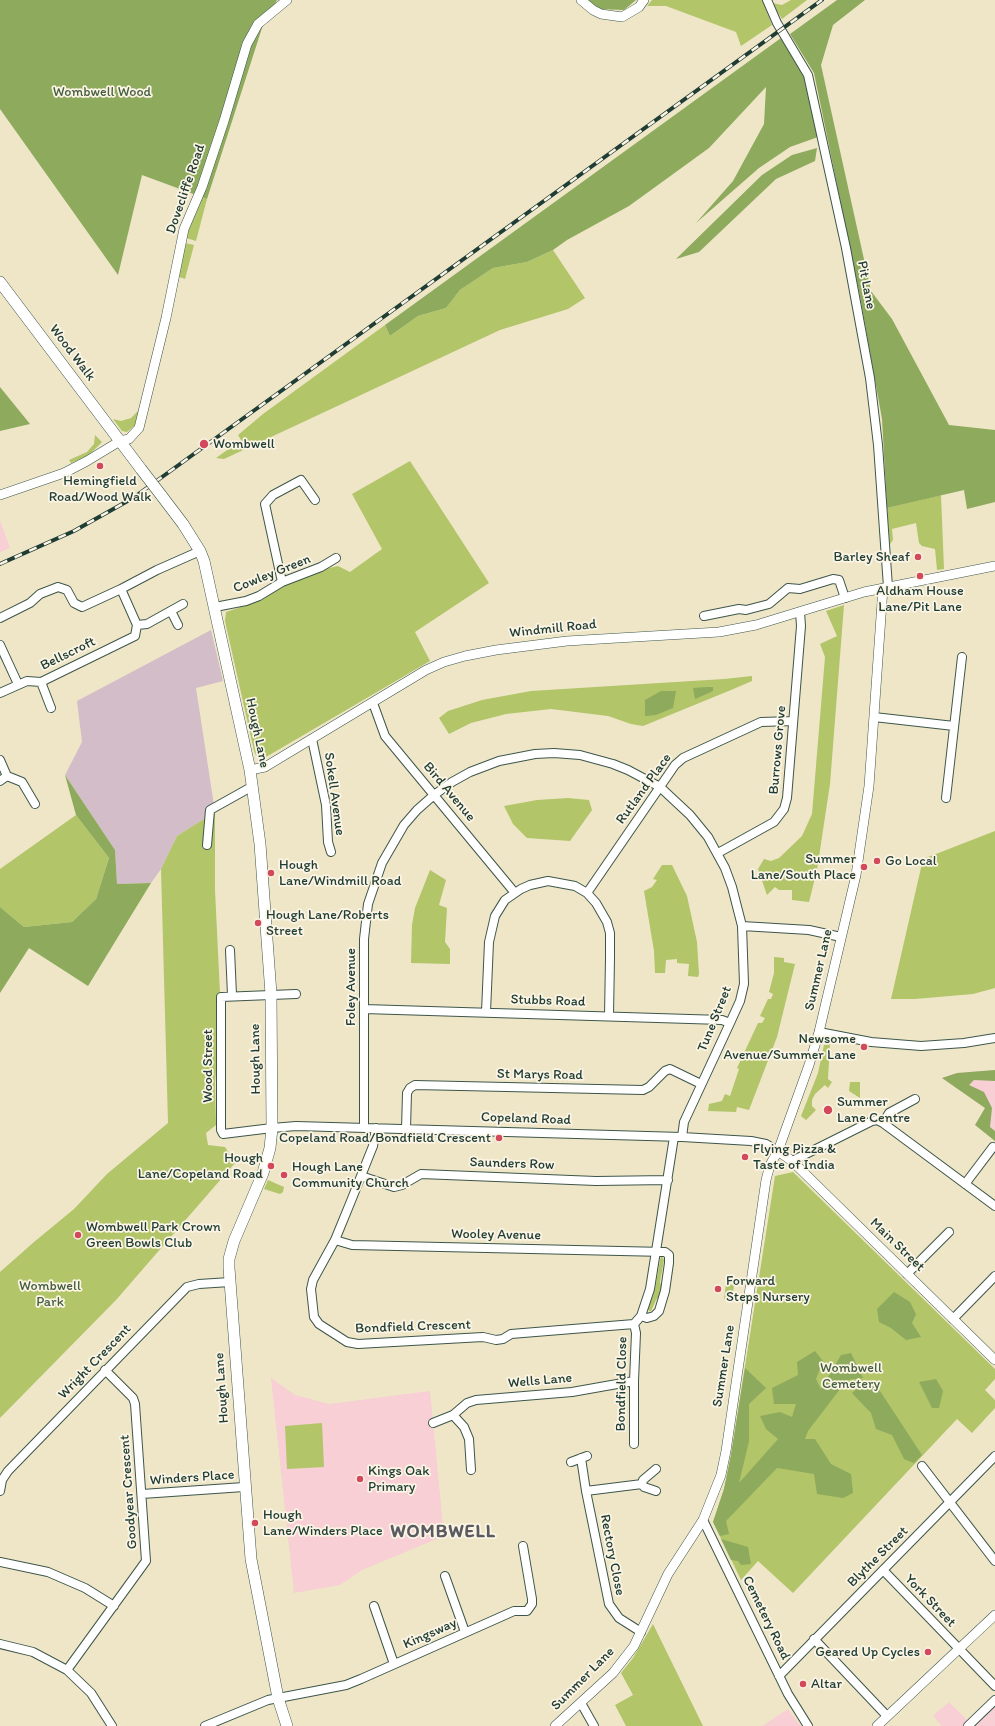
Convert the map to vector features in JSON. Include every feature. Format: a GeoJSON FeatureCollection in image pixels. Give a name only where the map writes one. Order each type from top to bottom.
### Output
{"type":"FeatureCollection","features":[{"type":"Feature","properties":{"kind":"main road","name":"Wood Walk"},"geometry":{"type":"LineString","coordinates":[[0,282],[120,441]]}},
{"type":"Feature","properties":{"kind":"main road","name":"Hough Lane"},"geometry":{"type":"LineString","coordinates":[[120,441],[183,524],[200,551],[215,608],[253,786],[264,885],[271,994],[272,1128],[270,1148],[263,1173],[234,1241],[229,1260],[244,1487],[251,1559],[278,1698],[287,1726]]}},
{"type":"Feature","properties":{"kind":"street","name":"Dovecliffe Road"},"geometry":{"type":"LineString","coordinates":[[0,495],[64,473],[120,441],[129,439],[139,428],[166,318],[184,229],[205,180],[247,44],[258,24],[287,0]]}},
{"type":"Feature","properties":{"kind":"street"},"geometry":{"type":"LineString","coordinates":[[581,0],[593,10],[601,14],[622,17],[639,7],[644,0]]}},
{"type":"Feature","properties":{"kind":"street","name":"Pit Lane"},"geometry":{"type":"LineString","coordinates":[[768,0],[776,23],[808,75],[846,248],[871,385],[878,445],[885,588]]}},
{"type":"Feature","properties":{"kind":"street"},"geometry":{"type":"LineString","coordinates":[[282,582],[265,504],[273,496],[301,480],[315,500]]}},
{"type":"Feature","properties":{"kind":"street"},"geometry":{"type":"LineString","coordinates":[[0,618],[30,603],[40,594],[58,587],[66,590],[74,603],[82,607],[157,570],[200,551]]}},
{"type":"Feature","properties":{"kind":"street","name":"Cowley Green"},"geometry":{"type":"LineString","coordinates":[[215,608],[246,601],[259,596],[282,582],[321,568],[336,558]]}},
{"type":"Feature","properties":{"kind":"street","name":"Windmill Road"},"geometry":{"type":"LineString","coordinates":[[250,770],[265,767],[426,670],[444,662],[465,656],[496,650],[567,641],[719,632],[756,625],[845,598],[885,588],[995,566]]}},
{"type":"Feature","properties":{"kind":"street"},"geometry":{"type":"LineString","coordinates":[[704,616],[739,609],[746,610],[769,604],[788,588],[800,589],[833,579],[839,580],[845,598]]}},
{"type":"Feature","properties":{"kind":"street","name":"Summer Lane"},"geometry":{"type":"LineString","coordinates":[[555,1726],[581,1704],[626,1658],[641,1632],[668,1574],[703,1520],[721,1475],[726,1451],[766,1180],[770,1165],[778,1151],[809,1065],[819,1032],[856,875],[869,786],[885,588]]}},
{"type":"Feature","properties":{"kind":"street"},"geometry":{"type":"LineString","coordinates":[[121,589],[137,625],[147,624],[183,604]]}},
{"type":"Feature","properties":{"kind":"street"},"geometry":{"type":"LineString","coordinates":[[171,611],[178,625]]}},
{"type":"Feature","properties":{"kind":"street","name":"Burrows Grove"},"geometry":{"type":"LineString","coordinates":[[718,853],[774,822],[780,817],[787,798],[802,626],[800,612]]}},
{"type":"Feature","properties":{"kind":"street","name":"Bellscroft"},"geometry":{"type":"LineString","coordinates":[[0,693],[27,681],[41,682],[135,636],[137,625]]}},
{"type":"Feature","properties":{"kind":"street"},"geometry":{"type":"LineString","coordinates":[[0,645],[18,684]]}},
{"type":"Feature","properties":{"kind":"street"},"geometry":{"type":"LineString","coordinates":[[946,798],[962,657]]}},
{"type":"Feature","properties":{"kind":"street"},"geometry":{"type":"LineString","coordinates":[[41,682],[51,708]]}},
{"type":"Feature","properties":{"kind":"street","name":"Bird Avenue"},"geometry":{"type":"LineString","coordinates":[[372,703],[385,736],[515,893]]}},
{"type":"Feature","properties":{"kind":"street"},"geometry":{"type":"LineString","coordinates":[[874,717],[954,726]]}},
{"type":"Feature","properties":{"kind":"street","name":"Rutland Place"},"geometry":{"type":"LineString","coordinates":[[587,893],[675,765],[683,758],[761,722],[793,721]]}},
{"type":"Feature","properties":{"kind":"street","name":"Sokell Avenue"},"geometry":{"type":"LineString","coordinates":[[312,739],[326,805],[328,842],[331,852]]}},
{"type":"Feature","properties":{"kind":"street","name":"Foley Avenue"},"geometry":{"type":"LineString","coordinates":[[364,1128],[364,939],[368,904],[372,886],[382,863],[404,825],[434,795],[452,782],[483,766],[499,761],[535,754],[565,754],[598,759],[628,770],[660,787]]}},
{"type":"Feature","properties":{"kind":"street"},"geometry":{"type":"LineString","coordinates":[[0,760],[4,779],[22,782],[35,804]]}},
{"type":"Feature","properties":{"kind":"street"},"geometry":{"type":"LineString","coordinates":[[207,846],[210,810],[253,786]]}},
{"type":"Feature","properties":{"kind":"street","name":"Tune Street"},"geometry":{"type":"LineString","coordinates":[[657,1251],[668,1180],[678,1137],[740,1001],[744,984],[742,926],[732,887],[718,853],[699,824],[660,787]]}},
{"type":"Feature","properties":{"kind":"street"},"geometry":{"type":"LineString","coordinates":[[486,1012],[491,928],[499,908],[515,893],[530,885],[548,881],[575,886],[587,893],[603,913],[610,933],[609,1016]]}},
{"type":"Feature","properties":{"kind":"street"},"geometry":{"type":"LineString","coordinates":[[742,926],[809,930],[841,937]]}},
{"type":"Feature","properties":{"kind":"street"},"geometry":{"type":"LineString","coordinates":[[230,950],[232,996],[296,994]]}},
{"type":"Feature","properties":{"kind":"street","name":"Wood Street"},"geometry":{"type":"LineString","coordinates":[[232,996],[221,997],[221,1130],[223,1134],[272,1128]]}},
{"type":"Feature","properties":{"kind":"street","name":"Stubbs Road"},"geometry":{"type":"LineString","coordinates":[[364,1009],[722,1020],[730,1023]]}},
{"type":"Feature","properties":{"kind":"street"},"geometry":{"type":"LineString","coordinates":[[819,1032],[871,1042],[914,1046],[964,1043],[995,1038]]}},
{"type":"Feature","properties":{"kind":"street","name":"St Marys Road"},"geometry":{"type":"LineString","coordinates":[[406,1129],[407,1093],[410,1088],[415,1085],[643,1090],[649,1087],[665,1071],[670,1069],[701,1084]]}},
{"type":"Feature","properties":{"kind":"street"},"geometry":{"type":"LineString","coordinates":[[883,1123],[889,1113],[915,1099]]}},
{"type":"Feature","properties":{"kind":"street"},"geometry":{"type":"LineString","coordinates":[[792,1161],[872,1121],[877,1120],[995,1206]]}},
{"type":"Feature","properties":{"kind":"street","name":"Copeland Road"},"geometry":{"type":"LineString","coordinates":[[272,1128],[376,1128],[678,1137],[751,1141],[766,1144],[778,1151]]}},
{"type":"Feature","properties":{"kind":"street"},"geometry":{"type":"LineString","coordinates":[[361,1176],[373,1146],[376,1128]]}},
{"type":"Feature","properties":{"kind":"street"},"geometry":{"type":"LineString","coordinates":[[966,1184],[993,1147]]}},
{"type":"Feature","properties":{"kind":"street","name":"Main Street"},"geometry":{"type":"LineString","coordinates":[[778,1151],[792,1161],[995,1360]]}},
{"type":"Feature","properties":{"kind":"street","name":"Saunders Row"},"geometry":{"type":"LineString","coordinates":[[361,1176],[394,1187],[402,1185],[421,1174],[596,1181],[668,1180]]}},
{"type":"Feature","properties":{"kind":"street","name":"Bondfield Crescent"},"geometry":{"type":"LineString","coordinates":[[361,1176],[335,1240],[313,1280],[311,1289],[314,1317],[319,1324],[347,1342],[358,1344],[483,1337],[496,1340],[503,1339],[511,1334],[634,1324]]}},
{"type":"Feature","properties":{"kind":"street"},"geometry":{"type":"LineString","coordinates":[[907,1274],[949,1232]]}},
{"type":"Feature","properties":{"kind":"street","name":"Wooley Avenue"},"geometry":{"type":"LineString","coordinates":[[335,1240],[352,1245],[657,1251]]}},
{"type":"Feature","properties":{"kind":"street"},"geometry":{"type":"LineString","coordinates":[[634,1324],[640,1316],[650,1289],[657,1251],[665,1252],[669,1255],[665,1291],[659,1311],[654,1316],[647,1318],[640,1316]]}},
{"type":"Feature","properties":{"kind":"street"},"geometry":{"type":"LineString","coordinates":[[953,1319],[995,1276]]}},
{"type":"Feature","properties":{"kind":"street","name":"Wright Crescent"},"geometry":{"type":"LineString","coordinates":[[0,1491],[4,1475],[187,1287],[199,1284],[230,1282]]}},
{"type":"Feature","properties":{"kind":"street","name":"Bondfield Close"},"geometry":{"type":"LineString","coordinates":[[634,1324],[636,1332],[634,1444]]}},
{"type":"Feature","properties":{"kind":"street","name":"Goodyear Crescent"},"geometry":{"type":"LineString","coordinates":[[67,1670],[146,1561],[135,1404],[132,1398],[105,1370]]}},
{"type":"Feature","properties":{"kind":"street","name":"Wells Lane"},"geometry":{"type":"LineString","coordinates":[[433,1423],[453,1415],[467,1404],[476,1400],[572,1392],[634,1380]]}},
{"type":"Feature","properties":{"kind":"street"},"geometry":{"type":"LineString","coordinates":[[453,1415],[464,1427],[469,1439],[470,1470]]}},
{"type":"Feature","properties":{"kind":"street","name":"Blythe Street"},"geometry":{"type":"LineString","coordinates":[[779,1676],[995,1456]]}},
{"type":"Feature","properties":{"kind":"street","name":"Rectory Close"},"geometry":{"type":"LineString","coordinates":[[571,1462],[584,1457],[586,1491],[609,1604],[619,1618],[641,1632]]}},
{"type":"Feature","properties":{"kind":"street"},"geometry":{"type":"LineString","coordinates":[[922,1466],[995,1561]]}},
{"type":"Feature","properties":{"kind":"street"},"geometry":{"type":"LineString","coordinates":[[642,1484],[643,1480],[656,1469]]}},
{"type":"Feature","properties":{"kind":"street"},"geometry":{"type":"LineString","coordinates":[[586,1491],[642,1484],[644,1487],[656,1491]]}},
{"type":"Feature","properties":{"kind":"street","name":"Winders Place"},"geometry":{"type":"LineString","coordinates":[[142,1494],[244,1487]]}},
{"type":"Feature","properties":{"kind":"street","name":"Cemetery Road"},"geometry":{"type":"LineString","coordinates":[[703,1520],[791,1700],[808,1726]]}},
{"type":"Feature","properties":{"kind":"street","name":"Kingsway"},"geometry":{"type":"LineString","coordinates":[[205,1726],[255,1704],[346,1685],[514,1611],[527,1611],[530,1608],[532,1598],[523,1546]]}},
{"type":"Feature","properties":{"kind":"street"},"geometry":{"type":"LineString","coordinates":[[0,1562],[48,1572],[85,1588],[114,1606]]}},
{"type":"Feature","properties":{"kind":"street","name":"York Street"},"geometry":{"type":"LineString","coordinates":[[883,1570],[995,1686]]}},
{"type":"Feature","properties":{"kind":"street"},"geometry":{"type":"LineString","coordinates":[[445,1576],[465,1632]]}},
{"type":"Feature","properties":{"kind":"street"},"geometry":{"type":"LineString","coordinates":[[374,1606],[394,1664]]}},
{"type":"Feature","properties":{"kind":"street"},"geometry":{"type":"LineString","coordinates":[[877,1726],[995,1615]]}},
{"type":"Feature","properties":{"kind":"street"},"geometry":{"type":"LineString","coordinates":[[814,1640],[887,1716]]}},
{"type":"Feature","properties":{"kind":"street"},"geometry":{"type":"LineString","coordinates":[[0,1644],[33,1652],[67,1670],[91,1693],[112,1726]]}},
{"type":"Feature","properties":{"kind":"street"},"geometry":{"type":"LineString","coordinates":[[968,1726],[995,1700]]}},
{"type":"Feature","properties":{"kind":"street"},"geometry":{"type":"LineString","coordinates":[[581,1704],[594,1726]]}},
{"type":"Feature","properties":{"kind":"shaded area"},"geometry":{"type":"Polygon","coordinates":[[[0,520],[10,548],[0,552],[0,520]]]}},
{"type":"Feature","properties":{"kind":"shaded area"},"geometry":{"type":"Polygon","coordinates":[[[211,630],[223,681],[196,688],[215,812],[177,836],[161,869],[151,883],[117,884],[115,850],[65,775],[82,742],[77,701],[211,630]]]}},
{"type":"Feature","properties":{"kind":"shaded area"},"geometry":{"type":"Polygon","coordinates":[[[995,1070],[995,1141],[975,1125],[985,1108],[942,1078],[957,1073],[995,1070]]]}},
{"type":"Feature","properties":{"kind":"shaded area","name":"Kings Oak Primary"},"geometry":{"type":"Polygon","coordinates":[[[271,1378],[295,1395],[329,1404],[430,1391],[444,1536],[362,1570],[340,1585],[294,1593],[271,1378]]]}},
{"type":"Feature","properties":{"kind":"shaded area"},"geometry":{"type":"Polygon","coordinates":[[[949,1702],[973,1726],[942,1726],[933,1716],[949,1702]]]}},
{"type":"Feature","properties":{"kind":"shaded area"},"geometry":{"type":"Polygon","coordinates":[[[995,1705],[995,1726],[973,1726],[995,1705]]]}},
{"type":"Feature","properties":{"kind":"shaded area"},"geometry":{"type":"Polygon","coordinates":[[[788,1709],[801,1726],[762,1726],[788,1709]]]}},
{"type":"Feature","properties":{"kind":"green space","name":"Wombwell Wood"},"geometry":{"type":"Polygon","coordinates":[[[0,0],[277,0],[262,28],[207,199],[142,175],[118,275],[0,109],[0,0]]]}},
{"type":"Feature","properties":{"kind":"green space"},"geometry":{"type":"Polygon","coordinates":[[[587,0],[636,0],[624,10],[597,9],[587,0]]]}},
{"type":"Feature","properties":{"kind":"green space"},"geometry":{"type":"Polygon","coordinates":[[[652,0],[762,0],[772,25],[741,46],[736,32],[666,6],[647,6],[652,0]]]}},
{"type":"Feature","properties":{"kind":"green space"},"geometry":{"type":"Polygon","coordinates":[[[791,0],[807,0],[782,19],[772,3],[782,5],[791,0]]]}},
{"type":"Feature","properties":{"kind":"green space"},"geometry":{"type":"Polygon","coordinates":[[[837,0],[865,0],[833,25],[821,65],[871,291],[892,319],[949,425],[995,430],[995,502],[967,509],[964,490],[887,508],[882,419],[860,296],[814,73],[790,34],[837,0]]]}},
{"type":"Feature","properties":{"kind":"green space"},"geometry":{"type":"Polygon","coordinates":[[[781,38],[806,76],[818,137],[790,147],[759,168],[696,223],[733,181],[764,124],[766,87],[709,148],[629,206],[567,240],[553,250],[527,262],[493,268],[460,290],[446,308],[418,316],[390,336],[385,325],[781,38]]]}},
{"type":"Feature","properties":{"kind":"green space"},"geometry":{"type":"Polygon","coordinates":[[[817,148],[815,161],[776,179],[699,252],[676,259],[762,175],[792,155],[817,148]]]}},
{"type":"Feature","properties":{"kind":"green space"},"geometry":{"type":"Polygon","coordinates":[[[201,197],[207,199],[196,241],[186,238],[190,221],[201,197]]]}},
{"type":"Feature","properties":{"kind":"green space"},"geometry":{"type":"Polygon","coordinates":[[[185,243],[194,245],[185,279],[179,277],[185,243]]]}},
{"type":"Feature","properties":{"kind":"green space"},"geometry":{"type":"Polygon","coordinates":[[[553,250],[585,298],[568,309],[500,330],[224,459],[216,458],[241,440],[238,435],[263,414],[385,325],[390,336],[418,316],[446,308],[460,290],[493,268],[527,262],[553,250]]]}},
{"type":"Feature","properties":{"kind":"green space"},"geometry":{"type":"Polygon","coordinates":[[[0,387],[30,424],[0,431],[0,387]]]}},
{"type":"Feature","properties":{"kind":"green space"},"geometry":{"type":"Polygon","coordinates":[[[139,410],[135,425],[127,432],[122,431],[113,419],[121,421],[131,418],[139,410]]]}},
{"type":"Feature","properties":{"kind":"green space"},"geometry":{"type":"Polygon","coordinates":[[[95,435],[102,442],[89,455],[71,463],[69,460],[87,452],[94,444],[95,435]]]}},
{"type":"Feature","properties":{"kind":"green space"},"geometry":{"type":"Polygon","coordinates":[[[410,461],[489,583],[415,632],[430,661],[266,757],[256,755],[225,621],[226,612],[262,600],[283,586],[329,568],[338,566],[350,572],[382,549],[352,494],[410,461]]]}},
{"type":"Feature","properties":{"kind":"green space"},"geometry":{"type":"Polygon","coordinates":[[[941,495],[944,569],[937,570],[935,549],[922,546],[919,543],[916,523],[892,529],[893,540],[890,544],[887,508],[941,495]]]}},
{"type":"Feature","properties":{"kind":"green space"},"geometry":{"type":"Polygon","coordinates":[[[844,605],[830,784],[817,870],[809,902],[792,900],[792,890],[779,890],[775,887],[767,895],[758,869],[764,859],[771,861],[779,858],[802,836],[812,814],[825,657],[820,644],[837,636],[826,611],[844,605]]]}},
{"type":"Feature","properties":{"kind":"green space"},"geometry":{"type":"Polygon","coordinates":[[[752,676],[752,681],[643,726],[631,724],[608,716],[551,709],[506,714],[471,723],[449,734],[439,718],[448,711],[482,700],[531,691],[752,676]]]}},
{"type":"Feature","properties":{"kind":"green space"},"geometry":{"type":"Polygon","coordinates":[[[713,687],[713,691],[695,699],[693,688],[713,687]]]}},
{"type":"Feature","properties":{"kind":"green space"},"geometry":{"type":"Polygon","coordinates":[[[661,691],[676,691],[673,708],[656,715],[645,716],[645,700],[661,691]]]}},
{"type":"Feature","properties":{"kind":"green space"},"geometry":{"type":"Polygon","coordinates":[[[65,775],[115,850],[117,884],[151,883],[88,986],[29,948],[0,993],[0,907],[24,927],[72,922],[96,899],[109,858],[76,815],[65,775]]]}},
{"type":"Feature","properties":{"kind":"green space"},"geometry":{"type":"Polygon","coordinates":[[[568,798],[589,800],[592,810],[570,841],[527,838],[513,824],[504,806],[537,800],[568,798]]]}},
{"type":"Feature","properties":{"kind":"green space","name":"Wombwell Park"},"geometry":{"type":"Polygon","coordinates":[[[215,812],[215,890],[221,1014],[215,1083],[216,1125],[206,1133],[208,1145],[225,1147],[235,1163],[116,1300],[0,1418],[0,1272],[74,1209],[107,1174],[168,1123],[161,869],[177,836],[215,812]]]}},
{"type":"Feature","properties":{"kind":"green space"},"geometry":{"type":"Polygon","coordinates":[[[76,815],[109,858],[96,899],[72,922],[24,927],[0,907],[0,869],[76,815]]]}},
{"type":"Feature","properties":{"kind":"green space"},"geometry":{"type":"Polygon","coordinates":[[[995,831],[995,988],[973,994],[915,999],[891,999],[923,859],[995,831]]]}},
{"type":"Feature","properties":{"kind":"green space"},"geometry":{"type":"Polygon","coordinates":[[[662,865],[672,865],[687,896],[697,942],[698,977],[688,976],[689,964],[677,963],[677,959],[666,960],[665,973],[655,973],[654,951],[644,891],[652,887],[657,880],[653,879],[662,865]]]}},
{"type":"Feature","properties":{"kind":"green space"},"geometry":{"type":"Polygon","coordinates":[[[430,870],[446,880],[439,905],[447,908],[445,942],[450,949],[450,964],[411,963],[412,925],[415,908],[430,870]]]}},
{"type":"Feature","properties":{"kind":"green space"},"geometry":{"type":"Polygon","coordinates":[[[774,957],[784,958],[784,962],[795,964],[777,1037],[749,1110],[737,1107],[736,1112],[708,1111],[709,1104],[722,1101],[725,1094],[730,1096],[739,1069],[737,1068],[758,1023],[762,1023],[765,1018],[760,1016],[768,999],[771,999],[773,994],[769,992],[774,973],[774,957]]]}},
{"type":"Feature","properties":{"kind":"green space"},"geometry":{"type":"Polygon","coordinates":[[[830,1043],[828,1079],[832,1082],[828,1088],[825,1085],[815,1094],[812,1100],[812,1106],[816,1110],[806,1120],[801,1116],[818,1073],[824,1045],[830,1043]]]}},
{"type":"Feature","properties":{"kind":"green space"},"geometry":{"type":"Polygon","coordinates":[[[995,1070],[995,1081],[974,1080],[969,1085],[984,1092],[992,1108],[990,1127],[995,1131],[995,1141],[975,1125],[985,1108],[942,1078],[957,1073],[995,1070]]]}},
{"type":"Feature","properties":{"kind":"green space"},"geometry":{"type":"Polygon","coordinates":[[[850,1082],[860,1082],[860,1098],[849,1091],[850,1082]]]}},
{"type":"Feature","properties":{"kind":"green space","name":"Wombwell Cemetery"},"geometry":{"type":"Polygon","coordinates":[[[793,1172],[995,1369],[995,1379],[985,1390],[995,1400],[995,1408],[972,1433],[957,1419],[793,1593],[758,1561],[741,1580],[713,1522],[724,1489],[731,1455],[775,1176],[793,1172]]]}},
{"type":"Feature","properties":{"kind":"green space"},"geometry":{"type":"Polygon","coordinates":[[[268,1180],[284,1187],[283,1192],[280,1194],[264,1189],[268,1180]]]}},
{"type":"Feature","properties":{"kind":"green space"},"geometry":{"type":"Polygon","coordinates":[[[661,1255],[664,1260],[660,1282],[663,1291],[656,1300],[651,1311],[649,1311],[648,1309],[655,1289],[661,1255]]]}},
{"type":"Feature","properties":{"kind":"green space"},"geometry":{"type":"Polygon","coordinates":[[[726,1284],[734,1285],[732,1300],[724,1299],[726,1284]]]}},
{"type":"Feature","properties":{"kind":"green space"},"geometry":{"type":"Polygon","coordinates":[[[894,1292],[910,1302],[916,1314],[912,1323],[921,1337],[906,1340],[891,1328],[879,1322],[877,1309],[894,1292]]]}},
{"type":"Feature","properties":{"kind":"green space"},"geometry":{"type":"Polygon","coordinates":[[[815,1351],[823,1361],[816,1379],[821,1389],[841,1355],[851,1353],[863,1378],[847,1380],[808,1431],[805,1439],[815,1439],[831,1464],[851,1474],[853,1493],[843,1498],[817,1494],[814,1474],[777,1468],[726,1521],[729,1534],[720,1536],[713,1522],[724,1489],[745,1368],[766,1388],[749,1404],[749,1441],[739,1483],[778,1439],[766,1429],[760,1416],[780,1412],[792,1417],[796,1404],[774,1404],[772,1388],[798,1375],[797,1362],[815,1351]]]}},
{"type":"Feature","properties":{"kind":"green space"},"geometry":{"type":"Polygon","coordinates":[[[936,1379],[943,1391],[939,1408],[932,1408],[919,1382],[936,1379]]]}},
{"type":"Feature","properties":{"kind":"green space"},"geometry":{"type":"Polygon","coordinates":[[[864,1383],[878,1388],[922,1455],[914,1463],[904,1459],[892,1435],[876,1429],[871,1413],[852,1393],[864,1383]]]}},
{"type":"Feature","properties":{"kind":"green space"},"geometry":{"type":"Polygon","coordinates":[[[322,1423],[324,1467],[287,1469],[285,1426],[322,1423]]]}},
{"type":"Feature","properties":{"kind":"green space"},"geometry":{"type":"Polygon","coordinates":[[[721,1539],[748,1547],[751,1564],[741,1565],[738,1561],[731,1560],[721,1539]]]}},
{"type":"Feature","properties":{"kind":"green space"},"geometry":{"type":"Polygon","coordinates":[[[653,1624],[703,1726],[626,1726],[615,1705],[633,1695],[621,1673],[633,1658],[653,1624]]]}},
{"type":"Feature","properties":{"kind":"railway"},"geometry":{"type":"LineString","coordinates":[[0,564],[74,531],[133,498],[822,0]]}},
{"type":"Feature","properties":{"kind":"place","name":"Wombwell"},"geometry":{"type":"Point","coordinates":[204,444]}},
{"type":"Feature","properties":{"kind":"place","name":"Hemingfield Road/Wood Walk"},"geometry":{"type":"Point","coordinates":[100,466]}},
{"type":"Feature","properties":{"kind":"place","name":"Barley Sheaf"},"geometry":{"type":"Point","coordinates":[918,557]}},
{"type":"Feature","properties":{"kind":"place","name":"Aldham House Lane/Pit Lane"},"geometry":{"type":"Point","coordinates":[920,576]}},
{"type":"Feature","properties":{"kind":"place","name":"Go Local"},"geometry":{"type":"Point","coordinates":[877,861]}},
{"type":"Feature","properties":{"kind":"place","name":"Summer Lane/South Place"},"geometry":{"type":"Point","coordinates":[864,867]}},
{"type":"Feature","properties":{"kind":"place","name":"Hough Lane/Windmill Road"},"geometry":{"type":"Point","coordinates":[271,873]}},
{"type":"Feature","properties":{"kind":"place","name":"Hough Lane/Roberts Street"},"geometry":{"type":"Point","coordinates":[258,923]}},
{"type":"Feature","properties":{"kind":"place","name":"Newsome Avenue/Summer Lane"},"geometry":{"type":"Point","coordinates":[864,1047]}},
{"type":"Feature","properties":{"kind":"place","name":"Summer Lane Centre"},"geometry":{"type":"Point","coordinates":[828,1110]}},
{"type":"Feature","properties":{"kind":"place","name":"Copeland Road/Bondfield Crescent"},"geometry":{"type":"Point","coordinates":[499,1138]}},
{"type":"Feature","properties":{"kind":"place","name":"Flying Pizza & Taste of India"},"geometry":{"type":"Point","coordinates":[745,1157]}},
{"type":"Feature","properties":{"kind":"place","name":"Hough Lane/Copeland Road"},"geometry":{"type":"Point","coordinates":[271,1166]}},
{"type":"Feature","properties":{"kind":"place","name":"Hough Lane Community Church"},"geometry":{"type":"Point","coordinates":[284,1175]}},
{"type":"Feature","properties":{"kind":"place","name":"Wombwell Park Crown Green Bowls Club"},"geometry":{"type":"Point","coordinates":[78,1235]}},
{"type":"Feature","properties":{"kind":"place","name":"Forward Steps Nursery"},"geometry":{"type":"Point","coordinates":[718,1289]}},
{"type":"Feature","properties":{"kind":"place","name":"Kings Oak Primary"},"geometry":{"type":"Point","coordinates":[360,1479]}},
{"type":"Feature","properties":{"kind":"place","name":"Hough Lane/Winders Place"},"geometry":{"type":"Point","coordinates":[255,1523]}},
{"type":"Feature","properties":{"kind":"place","name":"Geared Up Cycles"},"geometry":{"type":"Point","coordinates":[928,1652]}},
{"type":"Feature","properties":{"kind":"place","name":"Altar"},"geometry":{"type":"Point","coordinates":[803,1684]}},
{"type":"Feature","properties":{"kind":"district","name":"WOMBWELL"},"geometry":{"type":"Point","coordinates":[443,1532]}}]}
